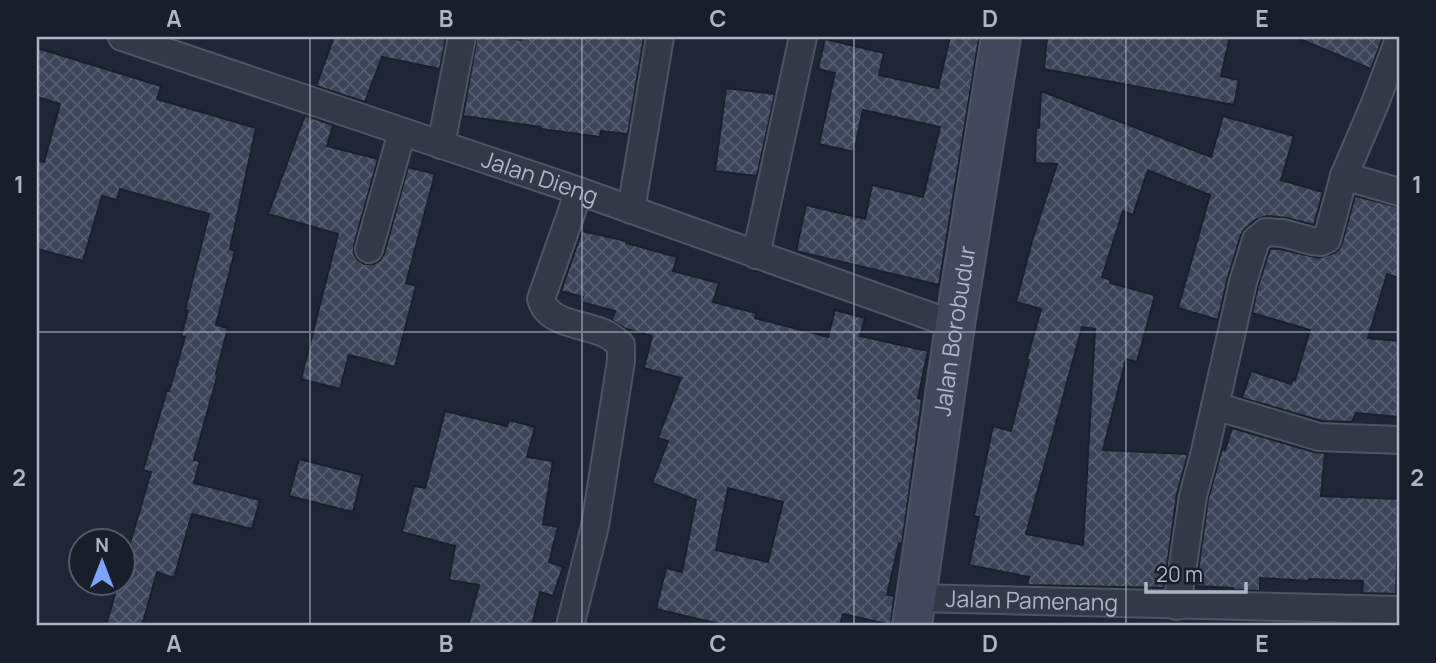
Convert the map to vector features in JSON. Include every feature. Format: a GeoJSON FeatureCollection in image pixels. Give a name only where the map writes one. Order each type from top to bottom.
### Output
{"type":"FeatureCollection","features":[{"type":"Feature","properties":{"kind":"street"},"geometry":{"type":"LineString","coordinates":[[441,145],[462,37]]}},
{"type":"Feature","properties":{"kind":"street"},"geometry":{"type":"LineString","coordinates":[[631,210],[660,37]]}},
{"type":"Feature","properties":{"kind":"street"},"geometry":{"type":"LineString","coordinates":[[756,256],[803,37]]}},
{"type":"Feature","properties":{"kind":"street","name":"Jalan Borobudur"},"geometry":{"type":"LineString","coordinates":[[914,612],[955,325],[1001,37]]}},
{"type":"Feature","properties":{"kind":"street","name":"Jalan Dieng"},"geometry":{"type":"LineString","coordinates":[[131,38],[579,191],[955,325]]}},
{"type":"Feature","properties":{"kind":"street"},"geometry":{"type":"LineString","coordinates":[[1169,613],[1193,496],[1243,282],[1256,240],[1266,232],[1283,233],[1312,241],[1321,242],[1327,239],[1344,176],[1399,40]]}},
{"type":"Feature","properties":{"kind":"street"},"geometry":{"type":"LineString","coordinates":[[369,249],[402,132]]}},
{"type":"Feature","properties":{"kind":"street"},"geometry":{"type":"LineString","coordinates":[[1344,176],[1399,191]]}},
{"type":"Feature","properties":{"kind":"street"},"geometry":{"type":"LineString","coordinates":[[570,626],[594,526],[621,361],[621,345],[607,334],[553,317],[544,308],[541,299],[579,191]]}},
{"type":"Feature","properties":{"kind":"street"},"geometry":{"type":"LineString","coordinates":[[1215,406],[1319,437],[1399,440]]}},
{"type":"Feature","properties":{"kind":"street","name":"Jalan Pamenang"},"geometry":{"type":"LineString","coordinates":[[914,612],[1041,601],[1169,613],[1399,610]]}},
{"type":"Feature","properties":{"kind":"building"},"geometry":{"type":"Polygon","coordinates":[[[334,37],[446,37],[440,69],[382,57],[365,102],[316,86],[334,37]]]}},
{"type":"Feature","properties":{"kind":"building"},"geometry":{"type":"Polygon","coordinates":[[[477,37],[521,40],[522,37],[644,37],[628,134],[601,131],[600,137],[463,116],[477,37]]]}},
{"type":"Feature","properties":{"kind":"building"},"geometry":{"type":"Polygon","coordinates":[[[950,37],[979,38],[939,285],[796,251],[806,205],[865,219],[872,185],[923,197],[940,127],[863,110],[854,152],[819,144],[835,73],[818,69],[825,39],[884,53],[879,75],[938,88],[950,37]]]}},
{"type":"Feature","properties":{"kind":"building"},"geometry":{"type":"Polygon","coordinates":[[[1047,37],[1230,37],[1221,76],[1239,80],[1234,105],[1044,69],[1047,37]]]}},
{"type":"Feature","properties":{"kind":"building"},"geometry":{"type":"Polygon","coordinates":[[[1295,37],[1383,37],[1371,69],[1295,37]]]}},
{"type":"Feature","properties":{"kind":"building"},"geometry":{"type":"Polygon","coordinates":[[[37,48],[161,86],[157,99],[256,128],[230,249],[235,251],[216,325],[228,328],[194,460],[200,461],[194,483],[260,500],[252,529],[192,514],[174,578],[157,572],[142,626],[106,626],[114,596],[136,596],[135,526],[151,472],[143,470],[185,337],[181,336],[188,311],[185,310],[209,214],[120,189],[117,200],[102,196],[83,261],[37,249],[37,160],[44,162],[60,104],[37,97],[37,48]]]}},
{"type":"Feature","properties":{"kind":"building"},"geometry":{"type":"Polygon","coordinates":[[[726,88],[775,94],[757,176],[715,171],[726,88]]]}},
{"type":"Feature","properties":{"kind":"building"},"geometry":{"type":"Polygon","coordinates":[[[1041,91],[1211,157],[1223,116],[1294,136],[1281,180],[1323,192],[1314,225],[1267,216],[1246,228],[1241,235],[1228,277],[1218,320],[1178,308],[1210,195],[1148,170],[1133,215],[1123,211],[1102,277],[1111,280],[1110,283],[1155,295],[1137,362],[1126,359],[1103,450],[1188,454],[1177,494],[1164,588],[1027,585],[1029,577],[969,565],[979,517],[974,516],[993,426],[1011,431],[1041,309],[1016,302],[1057,164],[1035,163],[1036,128],[1039,128],[1041,91]],[[1082,327],[1026,534],[1083,545],[1095,329],[1082,327]]]}},
{"type":"Feature","properties":{"kind":"building"},"geometry":{"type":"Polygon","coordinates":[[[305,115],[333,125],[327,146],[378,159],[354,245],[354,254],[364,264],[374,264],[384,254],[408,167],[435,174],[406,283],[416,286],[395,367],[349,355],[340,389],[301,379],[338,234],[268,214],[305,115]]]}},
{"type":"Feature","properties":{"kind":"building"},"geometry":{"type":"Polygon","coordinates":[[[1355,196],[1399,207],[1399,278],[1387,274],[1368,338],[1399,341],[1399,417],[1356,413],[1352,422],[1322,421],[1242,398],[1251,371],[1291,384],[1293,379],[1295,380],[1310,330],[1252,313],[1270,249],[1319,258],[1334,253],[1342,243],[1355,196]]]}},
{"type":"Feature","properties":{"kind":"building"},"geometry":{"type":"Polygon","coordinates":[[[582,231],[677,257],[673,271],[719,283],[713,302],[756,313],[755,318],[828,337],[835,310],[865,318],[860,336],[928,351],[918,398],[922,399],[902,544],[899,543],[887,595],[894,596],[891,625],[843,614],[840,626],[728,626],[656,609],[666,568],[682,572],[696,500],[652,483],[668,441],[658,438],[681,378],[644,368],[652,336],[626,329],[612,320],[615,311],[581,302],[583,297],[561,291],[582,231]],[[728,488],[716,550],[768,562],[783,502],[728,488]]]}},
{"type":"Feature","properties":{"kind":"building"},"geometry":{"type":"Polygon","coordinates":[[[445,411],[507,426],[509,420],[535,427],[527,457],[553,461],[543,524],[558,527],[549,562],[563,567],[553,596],[540,592],[532,626],[468,626],[479,585],[449,580],[455,546],[402,532],[414,486],[425,488],[445,411]]]}},
{"type":"Feature","properties":{"kind":"building"},"geometry":{"type":"Polygon","coordinates":[[[1232,428],[1325,453],[1321,496],[1399,499],[1396,594],[1362,593],[1363,581],[1260,578],[1260,591],[1196,586],[1208,499],[1222,449],[1225,450],[1232,428]]]}},
{"type":"Feature","properties":{"kind":"building"},"geometry":{"type":"Polygon","coordinates":[[[299,459],[362,475],[353,512],[289,496],[299,459]]]}}]}
